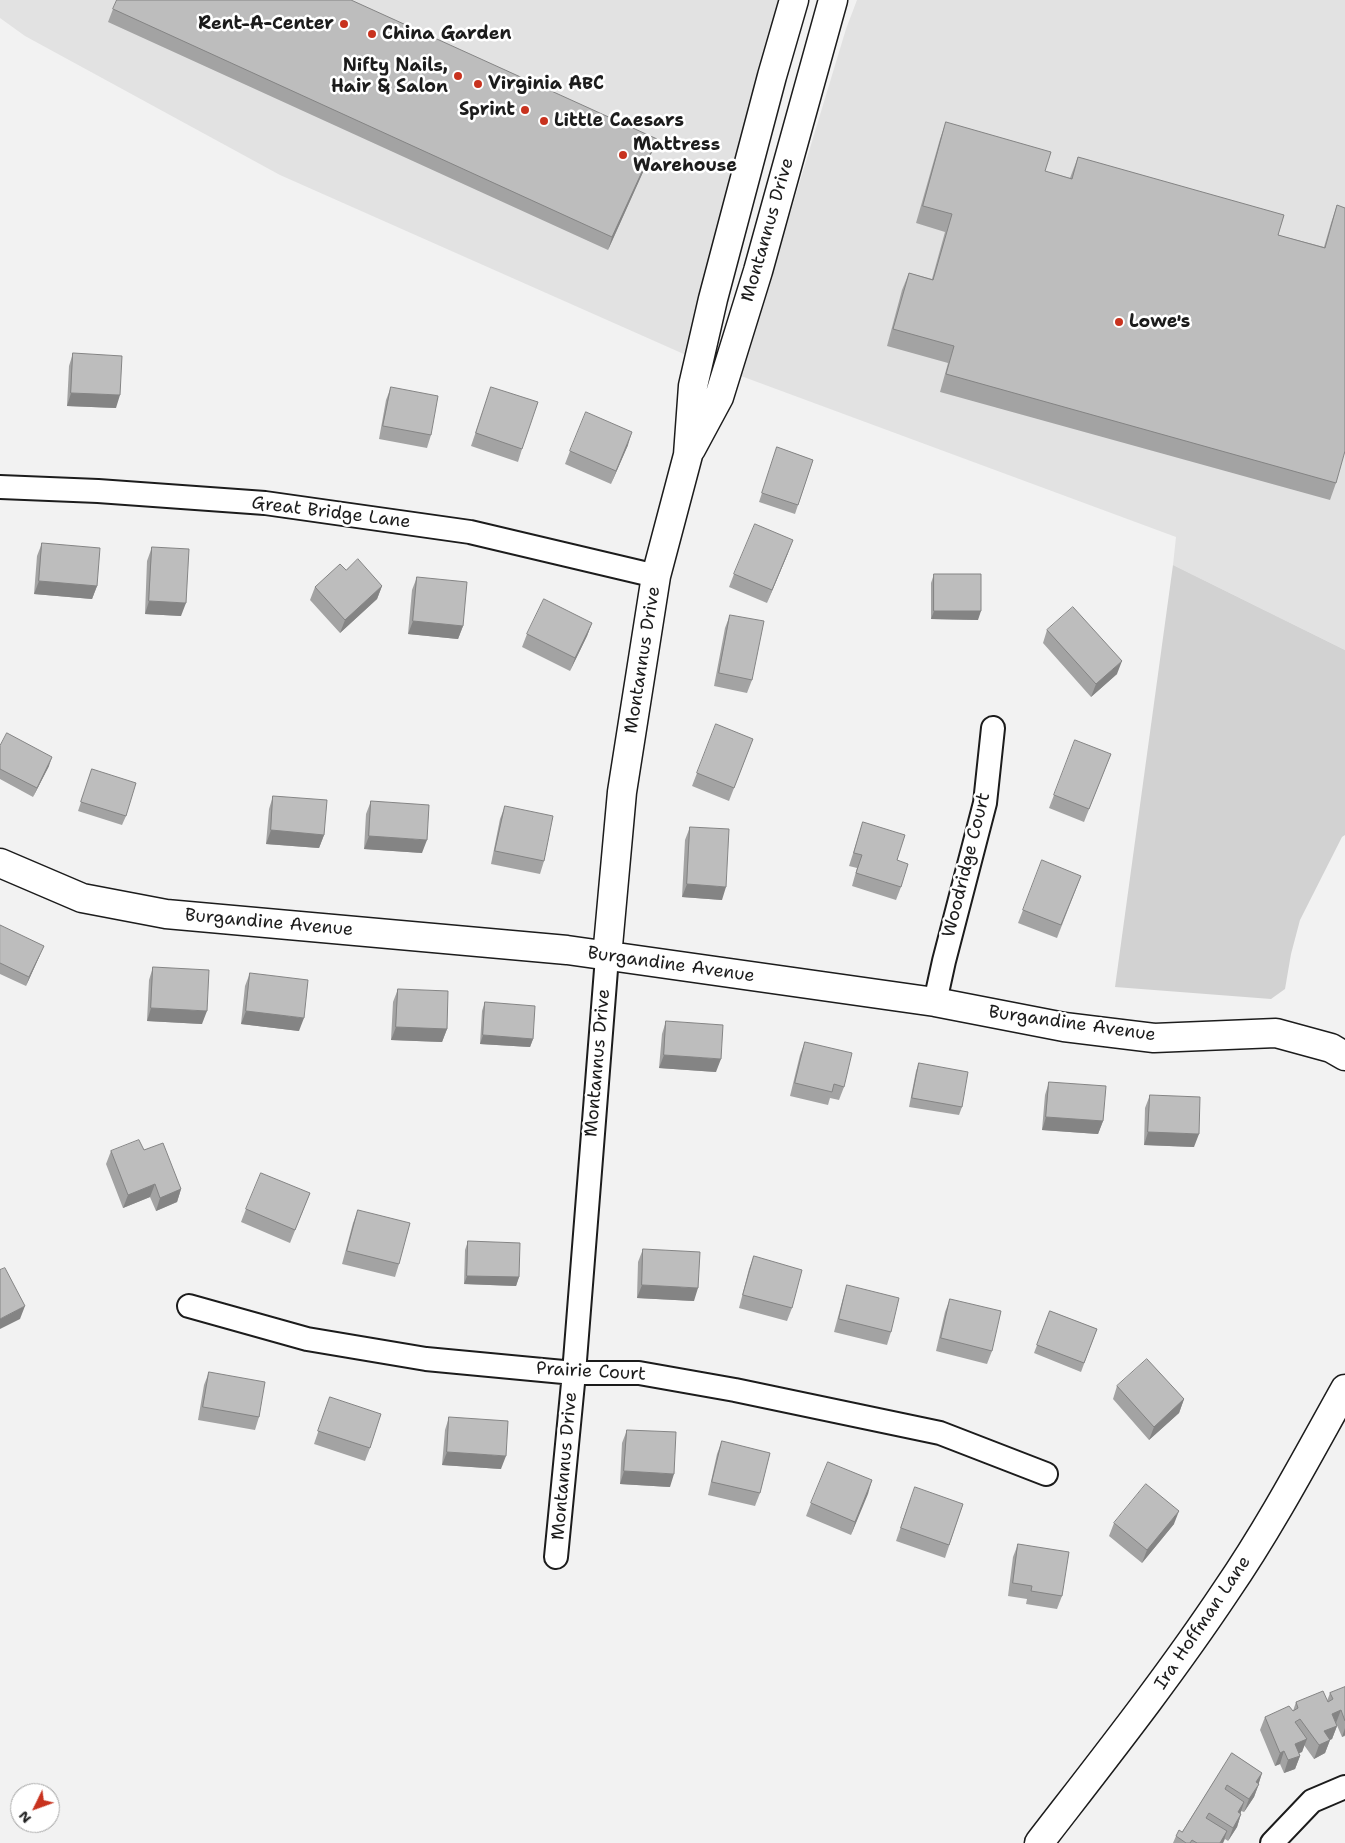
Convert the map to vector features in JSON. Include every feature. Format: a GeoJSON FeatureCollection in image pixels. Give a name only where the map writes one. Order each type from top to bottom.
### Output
{"type":"FeatureCollection","features":[{"type":"Feature","properties":{"kind":"street","name":"Montannus Drive"},"geometry":{"type":"LineString","coordinates":[[556,1556],[574,1373],[622,792],[656,576],[688,454],[691,401],[698,358],[772,76],[794,0]]}},
{"type":"Feature","properties":{"kind":"street","name":"Montannus Drive"},"geometry":{"type":"LineString","coordinates":[[688,454],[719,397],[758,271],[832,0]]}},
{"type":"Feature","properties":{"kind":"street","name":"Great Bridge Lane"},"geometry":{"type":"LineString","coordinates":[[0,487],[98,491],[275,504],[470,532],[656,576]]}},
{"type":"Feature","properties":{"kind":"street","name":"Woodridge Court"},"geometry":{"type":"LineString","coordinates":[[935,1002],[985,804],[993,728]]}},
{"type":"Feature","properties":{"kind":"street","name":"Burgandine Avenue"},"geometry":{"type":"LineString","coordinates":[[0,863],[82,898],[166,914],[567,950],[935,1002],[1064,1027],[1154,1038],[1276,1034],[1331,1048],[1345,1056]]}},
{"type":"Feature","properties":{"kind":"street","name":"Prairie Court"},"geometry":{"type":"LineString","coordinates":[[190,1306],[307,1339],[426,1359],[574,1373],[639,1373],[736,1390],[940,1433],[1046,1474]]}},
{"type":"Feature","properties":{"kind":"street","name":"Ira Hoffman Lane"},"geometry":{"type":"LineString","coordinates":[[1039,1843],[1163,1683],[1227,1590],[1276,1513],[1345,1389]]}},
{"type":"Feature","properties":{"kind":"street"},"geometry":{"type":"LineString","coordinates":[[1272,1843],[1312,1801],[1345,1786]]}},
{"type":"Feature","properties":{"kind":"shaded area"},"geometry":{"type":"Polygon","coordinates":[[[0,0],[782,0],[709,263],[686,355],[280,175],[25,36],[0,18],[0,0]]]}},
{"type":"Feature","properties":{"kind":"shaded area"},"geometry":{"type":"Polygon","coordinates":[[[857,0],[1345,0],[1345,650],[1173,565],[1176,537],[741,376],[846,29],[857,0]]]}},
{"type":"Feature","properties":{"kind":"shaded area"},"geometry":{"type":"Polygon","coordinates":[[[1173,565],[1345,650],[1345,835],[1342,837],[1300,920],[1291,954],[1285,989],[1271,999],[1115,987],[1173,565]]]}},
{"type":"Feature","properties":{"kind":"building"},"geometry":{"type":"Polygon","coordinates":[[[117,0],[351,0],[657,139],[612,237],[113,9],[117,0]]]}},
{"type":"Feature","properties":{"kind":"building","name":"Lowe's"},"geometry":{"type":"Polygon","coordinates":[[[946,122],[1051,152],[1045,171],[1072,179],[1078,157],[1284,215],[1278,235],[1325,248],[1337,205],[1345,208],[1345,451],[1336,483],[946,374],[954,346],[893,329],[909,273],[933,280],[952,214],[923,206],[946,122]]]}},
{"type":"Feature","properties":{"kind":"building"},"geometry":{"type":"Polygon","coordinates":[[[73,353],[122,356],[120,395],[71,393],[73,353]]]}},
{"type":"Feature","properties":{"kind":"building"},"geometry":{"type":"Polygon","coordinates":[[[391,387],[438,396],[431,435],[383,426],[391,387]]]}},
{"type":"Feature","properties":{"kind":"building"},"geometry":{"type":"Polygon","coordinates":[[[491,387],[538,402],[522,449],[476,433],[491,387]]]}},
{"type":"Feature","properties":{"kind":"building"},"geometry":{"type":"Polygon","coordinates":[[[586,412],[632,432],[616,471],[570,451],[586,412]]]}},
{"type":"Feature","properties":{"kind":"building"},"geometry":{"type":"Polygon","coordinates":[[[777,447],[813,460],[798,505],[762,493],[777,447]]]}},
{"type":"Feature","properties":{"kind":"building"},"geometry":{"type":"Polygon","coordinates":[[[755,524],[793,540],[772,590],[734,574],[755,524]]]}},
{"type":"Feature","properties":{"kind":"building"},"geometry":{"type":"Polygon","coordinates":[[[42,543],[100,548],[97,586],[39,581],[42,543]]]}},
{"type":"Feature","properties":{"kind":"building"},"geometry":{"type":"Polygon","coordinates":[[[152,547],[189,549],[186,603],[149,601],[152,547]]]}},
{"type":"Feature","properties":{"kind":"building"},"geometry":{"type":"Polygon","coordinates":[[[358,559],[382,586],[345,620],[315,587],[340,564],[346,570],[358,559]]]}},
{"type":"Feature","properties":{"kind":"building"},"geometry":{"type":"Polygon","coordinates":[[[934,574],[981,574],[981,611],[934,611],[934,574]]]}},
{"type":"Feature","properties":{"kind":"building"},"geometry":{"type":"Polygon","coordinates":[[[417,577],[467,582],[463,626],[413,621],[417,577]]]}},
{"type":"Feature","properties":{"kind":"building"},"geometry":{"type":"Polygon","coordinates":[[[544,599],[592,623],[575,658],[527,634],[544,599]]]}},
{"type":"Feature","properties":{"kind":"building"},"geometry":{"type":"Polygon","coordinates":[[[1073,607],[1122,661],[1096,684],[1047,630],[1073,607]]]}},
{"type":"Feature","properties":{"kind":"building"},"geometry":{"type":"Polygon","coordinates":[[[730,615],[764,621],[752,680],[719,673],[730,615]]]}},
{"type":"Feature","properties":{"kind":"building"},"geometry":{"type":"Polygon","coordinates":[[[716,724],[753,739],[734,788],[697,773],[716,724]]]}},
{"type":"Feature","properties":{"kind":"building"},"geometry":{"type":"Polygon","coordinates":[[[7,733],[52,757],[37,788],[0,769],[0,746],[7,733]]]}},
{"type":"Feature","properties":{"kind":"building"},"geometry":{"type":"Polygon","coordinates":[[[1075,740],[1111,754],[1089,809],[1054,795],[1075,740]]]}},
{"type":"Feature","properties":{"kind":"building"},"geometry":{"type":"Polygon","coordinates":[[[92,769],[136,783],[126,816],[81,802],[92,769]]]}},
{"type":"Feature","properties":{"kind":"building"},"geometry":{"type":"Polygon","coordinates":[[[273,796],[327,800],[324,835],[271,830],[273,796]]]}},
{"type":"Feature","properties":{"kind":"building"},"geometry":{"type":"Polygon","coordinates":[[[371,801],[429,805],[427,840],[369,836],[371,801]]]}},
{"type":"Feature","properties":{"kind":"building"},"geometry":{"type":"Polygon","coordinates":[[[505,806],[553,816],[544,861],[495,851],[505,806]]]}},
{"type":"Feature","properties":{"kind":"building"},"geometry":{"type":"Polygon","coordinates":[[[863,822],[905,835],[897,860],[908,864],[901,887],[856,873],[862,855],[854,853],[863,822]]]}},
{"type":"Feature","properties":{"kind":"building"},"geometry":{"type":"Polygon","coordinates":[[[690,827],[729,829],[726,887],[687,884],[690,827]]]}},
{"type":"Feature","properties":{"kind":"building"},"geometry":{"type":"Polygon","coordinates":[[[1042,860],[1081,876],[1061,925],[1023,910],[1042,860]]]}},
{"type":"Feature","properties":{"kind":"building"},"geometry":{"type":"Polygon","coordinates":[[[0,925],[44,946],[29,977],[0,963],[0,925]]]}},
{"type":"Feature","properties":{"kind":"building"},"geometry":{"type":"Polygon","coordinates":[[[153,967],[209,970],[207,1011],[151,1008],[153,967]]]}},
{"type":"Feature","properties":{"kind":"building"},"geometry":{"type":"Polygon","coordinates":[[[250,973],[308,980],[304,1018],[246,1011],[250,973]]]}},
{"type":"Feature","properties":{"kind":"building"},"geometry":{"type":"Polygon","coordinates":[[[398,989],[448,991],[447,1029],[396,1027],[398,989]]]}},
{"type":"Feature","properties":{"kind":"building"},"geometry":{"type":"Polygon","coordinates":[[[485,1002],[535,1006],[533,1039],[483,1035],[485,1002]]]}},
{"type":"Feature","properties":{"kind":"building"},"geometry":{"type":"Polygon","coordinates":[[[666,1021],[723,1025],[721,1059],[664,1055],[666,1021]]]}},
{"type":"Feature","properties":{"kind":"building"},"geometry":{"type":"Polygon","coordinates":[[[805,1042],[852,1053],[844,1087],[834,1084],[832,1092],[795,1083],[805,1042]]]}},
{"type":"Feature","properties":{"kind":"building"},"geometry":{"type":"Polygon","coordinates":[[[919,1063],[968,1072],[962,1107],[912,1098],[919,1063]]]}},
{"type":"Feature","properties":{"kind":"building"},"geometry":{"type":"Polygon","coordinates":[[[1049,1082],[1106,1086],[1103,1121],[1046,1117],[1049,1082]]]}},
{"type":"Feature","properties":{"kind":"building"},"geometry":{"type":"Polygon","coordinates":[[[1150,1095],[1200,1097],[1199,1134],[1148,1132],[1150,1095]]]}},
{"type":"Feature","properties":{"kind":"building"},"geometry":{"type":"Polygon","coordinates":[[[139,1140],[144,1150],[163,1143],[181,1189],[160,1198],[155,1184],[128,1195],[111,1151],[139,1140]]]}},
{"type":"Feature","properties":{"kind":"building"},"geometry":{"type":"Polygon","coordinates":[[[261,1173],[310,1193],[295,1230],[246,1209],[261,1173]]]}},
{"type":"Feature","properties":{"kind":"building"},"geometry":{"type":"Polygon","coordinates":[[[358,1210],[410,1223],[399,1264],[347,1251],[358,1210]]]}},
{"type":"Feature","properties":{"kind":"building"},"geometry":{"type":"Polygon","coordinates":[[[468,1241],[520,1243],[519,1277],[467,1276],[468,1241]]]}},
{"type":"Feature","properties":{"kind":"building"},"geometry":{"type":"Polygon","coordinates":[[[643,1249],[700,1252],[698,1288],[642,1285],[643,1249]]]}},
{"type":"Feature","properties":{"kind":"building"},"geometry":{"type":"Polygon","coordinates":[[[754,1256],[802,1270],[792,1308],[743,1295],[754,1256]]]}},
{"type":"Feature","properties":{"kind":"building"},"geometry":{"type":"Polygon","coordinates":[[[5,1268],[25,1306],[0,1319],[0,1270],[5,1268]]]}},
{"type":"Feature","properties":{"kind":"building"},"geometry":{"type":"Polygon","coordinates":[[[847,1285],[899,1298],[891,1332],[839,1319],[847,1285]]]}},
{"type":"Feature","properties":{"kind":"building"},"geometry":{"type":"Polygon","coordinates":[[[950,1299],[1001,1311],[992,1351],[941,1338],[950,1299]]]}},
{"type":"Feature","properties":{"kind":"building"},"geometry":{"type":"Polygon","coordinates":[[[1050,1311],[1097,1329],[1084,1363],[1037,1345],[1050,1311]]]}},
{"type":"Feature","properties":{"kind":"building"},"geometry":{"type":"Polygon","coordinates":[[[1147,1359],[1184,1399],[1154,1427],[1117,1386],[1147,1359]]]}},
{"type":"Feature","properties":{"kind":"building"},"geometry":{"type":"Polygon","coordinates":[[[209,1372],[265,1382],[259,1417],[203,1407],[209,1372]]]}},
{"type":"Feature","properties":{"kind":"building"},"geometry":{"type":"Polygon","coordinates":[[[330,1397],[381,1414],[370,1448],[318,1431],[330,1397]]]}},
{"type":"Feature","properties":{"kind":"building"},"geometry":{"type":"Polygon","coordinates":[[[449,1417],[508,1421],[506,1456],[447,1452],[449,1417]]]}},
{"type":"Feature","properties":{"kind":"building"},"geometry":{"type":"Polygon","coordinates":[[[627,1430],[676,1432],[674,1474],[624,1471],[627,1430]]]}},
{"type":"Feature","properties":{"kind":"building"},"geometry":{"type":"Polygon","coordinates":[[[722,1441],[770,1453],[760,1493],[712,1482],[722,1441]]]}},
{"type":"Feature","properties":{"kind":"building"},"geometry":{"type":"Polygon","coordinates":[[[828,1462],[872,1480],[855,1522],[811,1503],[828,1462]]]}},
{"type":"Feature","properties":{"kind":"building"},"geometry":{"type":"Polygon","coordinates":[[[1146,1484],[1179,1511],[1147,1550],[1114,1523],[1146,1484]]]}},
{"type":"Feature","properties":{"kind":"building"},"geometry":{"type":"Polygon","coordinates":[[[915,1487],[963,1504],[949,1545],[901,1528],[915,1487]]]}},
{"type":"Feature","properties":{"kind":"building"},"geometry":{"type":"Polygon","coordinates":[[[1018,1544],[1069,1552],[1062,1596],[1031,1591],[1032,1586],[1013,1583],[1018,1544]]]}},
{"type":"Feature","properties":{"kind":"building"},"geometry":{"type":"Polygon","coordinates":[[[1345,1687],[1345,1721],[1341,1710],[1332,1714],[1337,1726],[1324,1731],[1330,1740],[1319,1745],[1300,1719],[1295,1722],[1307,1739],[1295,1744],[1300,1756],[1288,1760],[1284,1751],[1280,1753],[1265,1717],[1289,1706],[1293,1711],[1298,1708],[1296,1702],[1323,1691],[1328,1702],[1333,1699],[1330,1693],[1345,1687]]]}},
{"type":"Feature","properties":{"kind":"building"},"geometry":{"type":"Polygon","coordinates":[[[1232,1753],[1262,1773],[1256,1782],[1259,1784],[1249,1799],[1227,1785],[1225,1789],[1244,1802],[1238,1812],[1241,1814],[1233,1828],[1209,1813],[1206,1818],[1227,1831],[1220,1843],[1197,1843],[1192,1840],[1190,1843],[1186,1843],[1176,1836],[1179,1830],[1182,1832],[1232,1753]]]}},
{"type":"Feature","properties":{"kind":"place","name":"Rent-A-Center"},"geometry":{"type":"Point","coordinates":[344,24]}},
{"type":"Feature","properties":{"kind":"place","name":"China Garden"},"geometry":{"type":"Point","coordinates":[372,34]}},
{"type":"Feature","properties":{"kind":"place","name":"Nifty Nails, Hair & Salon"},"geometry":{"type":"Point","coordinates":[458,76]}},
{"type":"Feature","properties":{"kind":"place","name":"Virginia ABC"},"geometry":{"type":"Point","coordinates":[478,84]}},
{"type":"Feature","properties":{"kind":"place","name":"Sprint"},"geometry":{"type":"Point","coordinates":[525,110]}},
{"type":"Feature","properties":{"kind":"place","name":"Little Caesars"},"geometry":{"type":"Point","coordinates":[544,121]}},
{"type":"Feature","properties":{"kind":"place","name":"Mattress Warehouse"},"geometry":{"type":"Point","coordinates":[623,155]}},
{"type":"Feature","properties":{"kind":"place","name":"Lowe's"},"geometry":{"type":"Point","coordinates":[1119,322]}}]}
